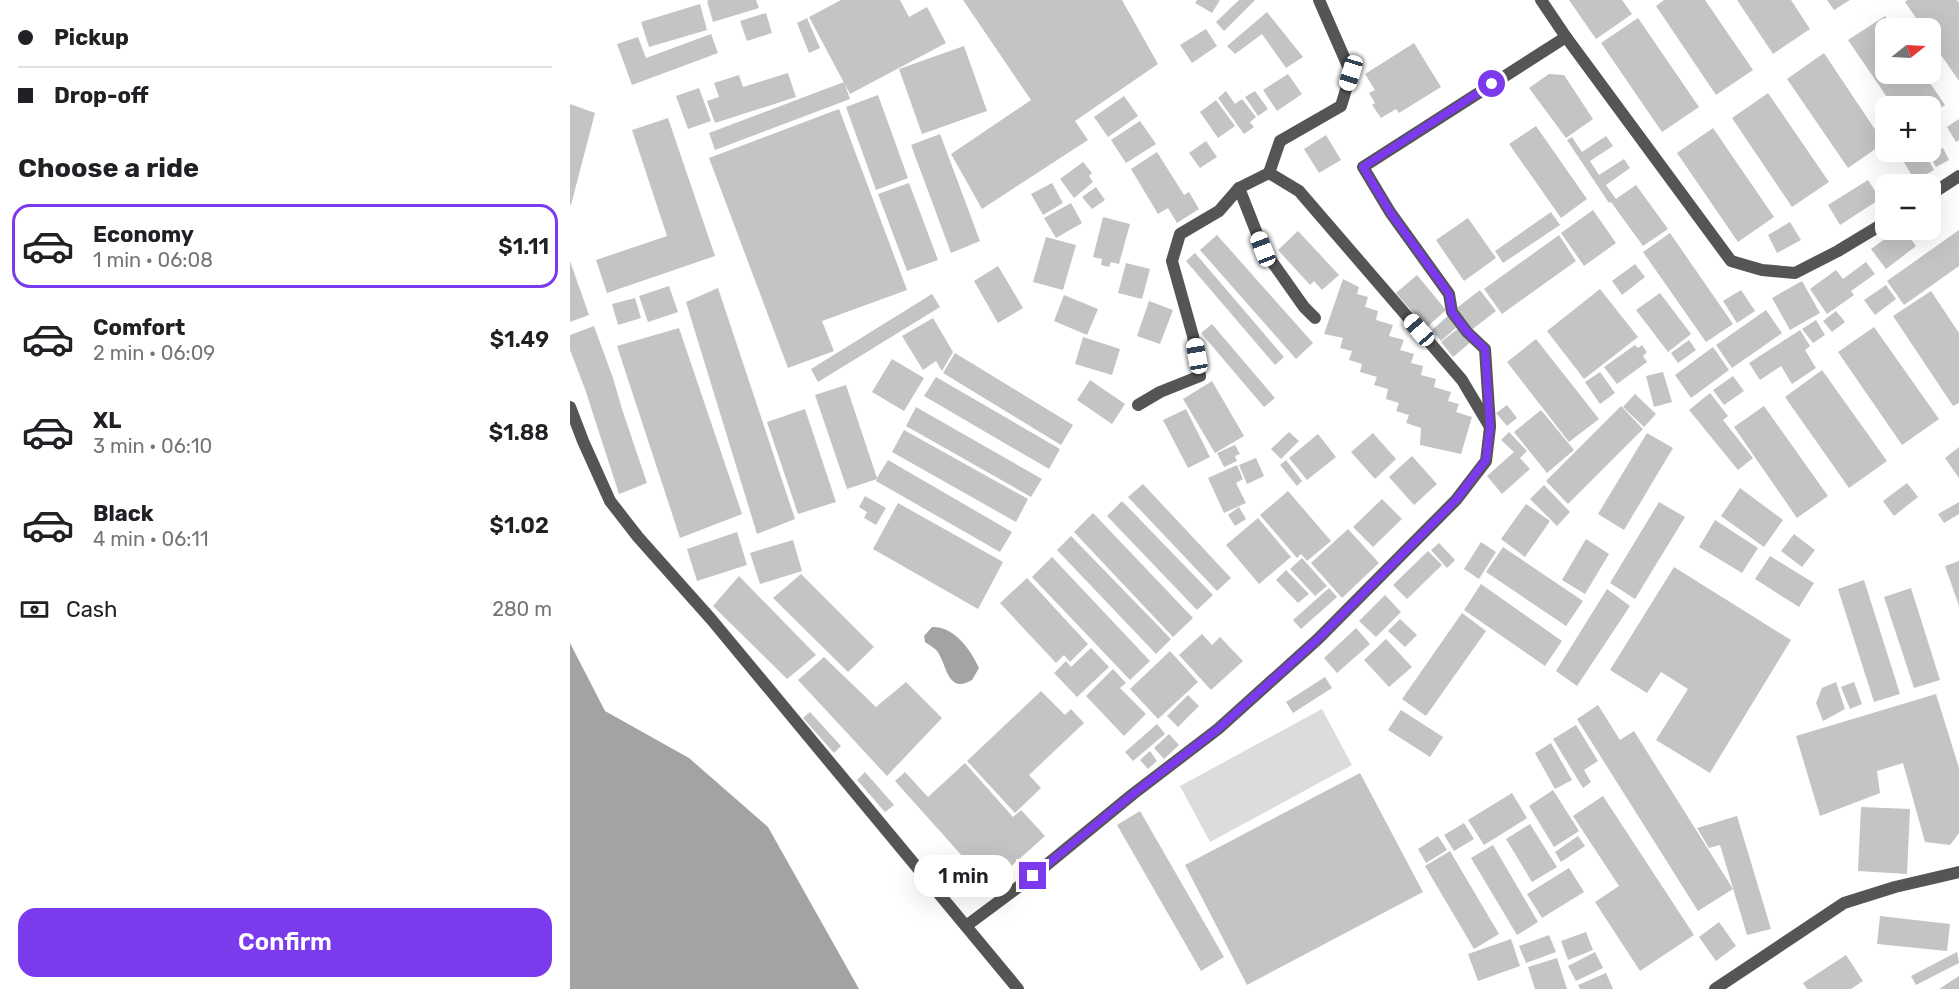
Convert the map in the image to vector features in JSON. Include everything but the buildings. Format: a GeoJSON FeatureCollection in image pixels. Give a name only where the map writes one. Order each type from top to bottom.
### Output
{"type":"FeatureCollection","features":[{"type":"Feature","properties":{"kind":"street"},"geometry":{"type":"LineString","coordinates":[[1138,405],[1160,392],[1200,376],[1193,336],[1172,261],[1180,234],[1219,211],[1239,188],[1269,173],[1280,141],[1341,106],[1351,73],[1319,0]]}},
{"type":"Feature","properties":{"kind":"street"},"geometry":{"type":"LineString","coordinates":[[1541,0],[1731,261],[1762,270],[1795,273],[1875,229]]}},
{"type":"Feature","properties":{"kind":"street"},"geometry":{"type":"LineString","coordinates":[[966,926],[1033,876],[1133,794],[1218,729],[1318,639],[1456,500],[1486,460],[1490,427],[1485,349],[1467,332],[1452,312],[1449,294],[1390,212],[1363,167],[1566,37]]}},
{"type":"Feature","properties":{"kind":"street"},"geometry":{"type":"LineString","coordinates":[[1269,173],[1299,191],[1462,380],[1490,427]]}},
{"type":"Feature","properties":{"kind":"street"},"geometry":{"type":"LineString","coordinates":[[1941,188],[1959,176]]}},
{"type":"Feature","properties":{"kind":"street"},"geometry":{"type":"LineString","coordinates":[[1239,188],[1263,249],[1304,307],[1315,318]]}},
{"type":"Feature","properties":{"kind":"street"},"geometry":{"type":"LineString","coordinates":[[570,407],[610,501],[1018,989]]}},
{"type":"Feature","properties":{"kind":"street"},"geometry":{"type":"LineString","coordinates":[[1715,989],[1844,903],[1895,887],[1959,872]]}},
{"type":"Feature","properties":{"kind":"shaded area"},"geometry":{"type":"Polygon","coordinates":[[[932,627],[948,630],[961,640],[979,668],[972,680],[964,684],[957,684],[949,676],[937,651],[925,642],[924,636],[932,627]]]}},
{"type":"Feature","properties":{"kind":"shaded area"},"geometry":{"type":"Polygon","coordinates":[[[570,643],[605,711],[689,758],[768,827],[859,989],[570,989],[570,643]]]}},
{"type":"Feature","properties":{"kind":"shaded area"},"geometry":{"type":"Polygon","coordinates":[[[1322,709],[1352,765],[1210,842],[1180,786],[1322,709]]]}},
{"type":"Feature","properties":{"kind":"route"},"geometry":{"type":"LineString","coordinates":[[1033,876],[1133,794],[1218,729],[1318,639],[1456,500],[1486,460],[1490,427],[1485,349],[1467,332],[1452,312],[1449,294],[1390,212],[1363,167],[1492,84]]}}]}
